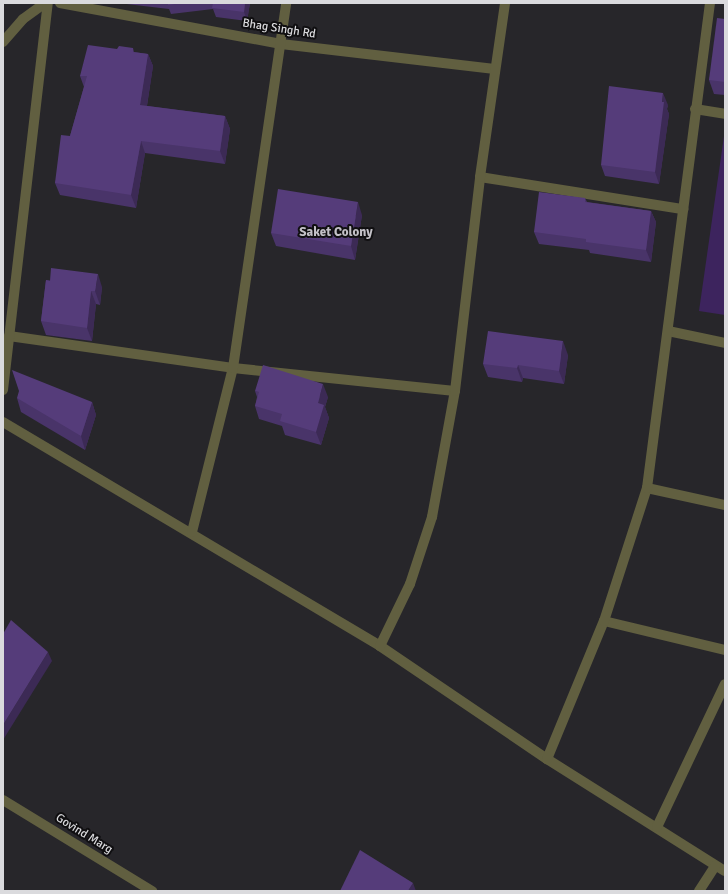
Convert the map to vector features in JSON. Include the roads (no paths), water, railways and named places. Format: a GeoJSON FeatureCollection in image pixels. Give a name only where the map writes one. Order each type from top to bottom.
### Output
{"type":"FeatureCollection","features":[{"type":"Feature","properties":{"kind":"street"},"geometry":{"type":"LineString","coordinates":[[3,42],[23,19],[46,3]]}},
{"type":"Feature","properties":{"kind":"street"},"geometry":{"type":"LineString","coordinates":[[3,390],[46,3]]}},
{"type":"Feature","properties":{"kind":"street","name":"Bhag Singh Rd"},"geometry":{"type":"LineString","coordinates":[[60,3],[281,44],[495,68]]}},
{"type":"Feature","properties":{"kind":"street"},"geometry":{"type":"LineString","coordinates":[[192,532],[233,368],[286,3]]}},
{"type":"Feature","properties":{"kind":"street"},"geometry":{"type":"LineString","coordinates":[[380,646],[410,584],[432,518],[455,391],[480,177],[505,3]]}},
{"type":"Feature","properties":{"kind":"street"},"geometry":{"type":"LineString","coordinates":[[547,759],[604,621],[647,488],[695,109],[710,3]]}},
{"type":"Feature","properties":{"kind":"street"},"geometry":{"type":"LineString","coordinates":[[695,109],[725,114]]}},
{"type":"Feature","properties":{"kind":"street"},"geometry":{"type":"LineString","coordinates":[[480,177],[683,209]]}},
{"type":"Feature","properties":{"kind":"street"},"geometry":{"type":"LineString","coordinates":[[668,331],[725,343]]}},
{"type":"Feature","properties":{"kind":"street"},"geometry":{"type":"LineString","coordinates":[[9,336],[233,368],[455,391]]}},
{"type":"Feature","properties":{"kind":"street"},"geometry":{"type":"LineString","coordinates":[[3,422],[192,532],[380,646],[547,759],[657,827],[725,872]]}},
{"type":"Feature","properties":{"kind":"street"},"geometry":{"type":"LineString","coordinates":[[647,488],[725,506]]}},
{"type":"Feature","properties":{"kind":"street"},"geometry":{"type":"LineString","coordinates":[[604,621],[725,650]]}},
{"type":"Feature","properties":{"kind":"street"},"geometry":{"type":"LineString","coordinates":[[657,827],[725,684]]}},
{"type":"Feature","properties":{"kind":"street","name":"Govind Marg"},"geometry":{"type":"LineString","coordinates":[[3,800],[152,891]]}},
{"type":"Feature","properties":{"kind":"street"},"geometry":{"type":"LineString","coordinates":[[699,891],[715,866]]}},
{"type":"Feature","properties":{"kind":"district","name":"Saket Colony"},"geometry":{"type":"Point","coordinates":[336,232]}}]}
